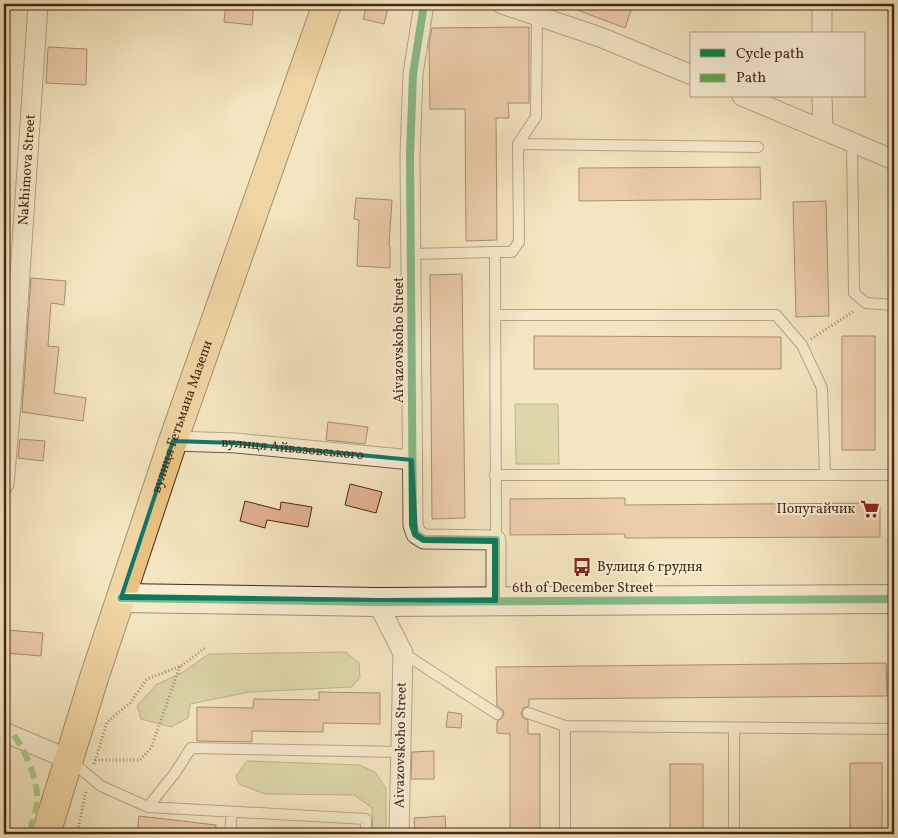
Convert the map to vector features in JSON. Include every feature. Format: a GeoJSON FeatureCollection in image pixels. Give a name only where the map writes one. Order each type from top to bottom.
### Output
{"type":"FeatureCollection","features":[{"type":"Feature","properties":{"kind":"highway","name":"вулиця Гетьмана Мазепи"},"geometry":{"type":"LineString","coordinates":[[46,834],[78,767],[121,598],[173,442],[327,4]]}},
{"type":"Feature","properties":{"kind":"street","name":"Nakhimova Street"},"geometry":{"type":"LineString","coordinates":[[4,484],[8,392],[38,4]]}},
{"type":"Feature","properties":{"kind":"street","name":"Aivazovskoho Street"},"geometry":{"type":"LineString","coordinates":[[424,4],[413,74],[410,155],[413,525],[416,534],[424,539],[496,540]]}},
{"type":"Feature","properties":{"kind":"street"},"geometry":{"type":"LineString","coordinates":[[502,4],[600,37],[690,74]]}},
{"type":"Feature","properties":{"kind":"street"},"geometry":{"type":"LineString","coordinates":[[822,4],[822,32]]}},
{"type":"Feature","properties":{"kind":"street"},"geometry":{"type":"LineString","coordinates":[[747,98],[894,160]]}},
{"type":"Feature","properties":{"kind":"street"},"geometry":{"type":"LineString","coordinates":[[822,98],[822,129]]}},
{"type":"Feature","properties":{"kind":"street","name":"вулиця Айвазовського"},"geometry":{"type":"LineString","coordinates":[[173,442],[236,443],[412,460]]}},
{"type":"Feature","properties":{"kind":"street"},"geometry":{"type":"LineString","coordinates":[[496,540],[496,601]]}},
{"type":"Feature","properties":{"kind":"street","name":"6th of December Street"},"geometry":{"type":"LineString","coordinates":[[121,598],[377,602],[894,599]]}},
{"type":"Feature","properties":{"kind":"street","name":"Aivazovskoho Street"},"geometry":{"type":"LineString","coordinates":[[377,602],[403,653],[399,834]]}},
{"type":"Feature","properties":{"kind":"street"},"geometry":{"type":"LineString","coordinates":[[4,732],[78,767]]}},
{"type":"Feature","properties":{"kind":"lane"},"geometry":{"type":"LineString","coordinates":[[411,254],[512,252],[519,242],[518,144],[536,117],[537,16]]}},
{"type":"Feature","properties":{"kind":"lane"},"geometry":{"type":"LineString","coordinates":[[852,142],[854,294],[866,303],[894,305]]}},
{"type":"Feature","properties":{"kind":"lane"},"geometry":{"type":"LineString","coordinates":[[518,144],[758,147]]}},
{"type":"Feature","properties":{"kind":"lane"},"geometry":{"type":"LineString","coordinates":[[495,252],[496,540]]}},
{"type":"Feature","properties":{"kind":"lane"},"geometry":{"type":"LineString","coordinates":[[495,315],[776,315],[802,344],[822,388],[825,475]]}},
{"type":"Feature","properties":{"kind":"lane"},"geometry":{"type":"LineString","coordinates":[[495,475],[894,475]]}},
{"type":"Feature","properties":{"kind":"lane"},"geometry":{"type":"LineString","coordinates":[[403,653],[497,714]]}},
{"type":"Feature","properties":{"kind":"lane"},"geometry":{"type":"LineString","coordinates":[[528,713],[566,726],[894,729]]}},
{"type":"Feature","properties":{"kind":"lane"},"geometry":{"type":"LineString","coordinates":[[565,834],[566,726]]}},
{"type":"Feature","properties":{"kind":"lane"},"geometry":{"type":"LineString","coordinates":[[734,728],[734,834]]}},
{"type":"Feature","properties":{"kind":"lane"},"geometry":{"type":"LineString","coordinates":[[148,807],[175,773],[191,748],[401,752]]}},
{"type":"Feature","properties":{"kind":"lane"},"geometry":{"type":"LineString","coordinates":[[78,767],[101,786],[148,807],[366,819],[366,834]]}},
{"type":"Feature","properties":{"kind":"lane"},"geometry":{"type":"LineString","coordinates":[[230,834],[232,813]]}},
{"type":"Feature","properties":{"kind":"path"},"geometry":{"type":"LineString","coordinates":[[802,344],[866,303]]}},
{"type":"Feature","properties":{"kind":"path"},"geometry":{"type":"LineString","coordinates":[[95,760],[107,722],[130,703],[147,679],[181,666],[205,648]]}},
{"type":"Feature","properties":{"kind":"path"},"geometry":{"type":"LineString","coordinates":[[77,834],[78,767],[95,760],[140,760],[151,748],[181,666]]}},
{"type":"Feature","properties":{"kind":"highlighted area"},"geometry":{"type":"Polygon","coordinates":[[[173,441],[236,443],[412,460],[416,534],[424,539],[496,540],[496,601],[121,598],[173,441]]]}},
{"type":"Feature","properties":{"kind":"green space"},"geometry":{"type":"Polygon","coordinates":[[[515,404],[558,404],[559,464],[516,464],[515,404]]]}},
{"type":"Feature","properties":{"kind":"green space"},"geometry":{"type":"Polygon","coordinates":[[[346,652],[359,663],[360,677],[352,687],[250,692],[190,704],[188,718],[171,727],[141,719],[137,706],[156,685],[183,672],[209,654],[346,652]]]}},
{"type":"Feature","properties":{"kind":"green space"},"geometry":{"type":"Polygon","coordinates":[[[247,761],[359,765],[375,772],[386,788],[386,834],[373,834],[372,808],[354,795],[265,794],[239,784],[236,776],[247,761]]]}},
{"type":"Feature","properties":{"kind":"building"},"geometry":{"type":"Polygon","coordinates":[[[226,4],[254,4],[252,25],[224,22],[226,4]]]}},
{"type":"Feature","properties":{"kind":"building"},"geometry":{"type":"Polygon","coordinates":[[[367,4],[389,4],[384,24],[363,19],[367,4]]]}},
{"type":"Feature","properties":{"kind":"building"},"geometry":{"type":"Polygon","coordinates":[[[564,4],[633,4],[625,28],[564,4]]]}},
{"type":"Feature","properties":{"kind":"building"},"geometry":{"type":"Polygon","coordinates":[[[529,27],[529,103],[508,103],[509,118],[496,118],[497,240],[466,241],[465,109],[430,109],[429,43],[432,28],[529,27]]]}},
{"type":"Feature","properties":{"kind":"building"},"geometry":{"type":"Polygon","coordinates":[[[48,47],[87,49],[86,85],[46,83],[48,47]]]}},
{"type":"Feature","properties":{"kind":"building"},"geometry":{"type":"Polygon","coordinates":[[[760,167],[761,199],[579,201],[579,168],[760,167]]]}},
{"type":"Feature","properties":{"kind":"building"},"geometry":{"type":"Polygon","coordinates":[[[356,198],[392,200],[389,246],[390,268],[357,266],[359,220],[354,219],[356,198]]]}},
{"type":"Feature","properties":{"kind":"building"},"geometry":{"type":"Polygon","coordinates":[[[826,201],[829,316],[796,317],[793,202],[826,201]]]}},
{"type":"Feature","properties":{"kind":"building"},"geometry":{"type":"Polygon","coordinates":[[[462,274],[465,518],[432,519],[430,275],[462,274]]]}},
{"type":"Feature","properties":{"kind":"building"},"geometry":{"type":"Polygon","coordinates":[[[31,278],[66,281],[64,305],[51,303],[48,346],[59,347],[54,393],[86,398],[83,421],[22,412],[31,278]]]}},
{"type":"Feature","properties":{"kind":"building"},"geometry":{"type":"Polygon","coordinates":[[[534,336],[781,337],[781,369],[534,369],[534,336]]]}},
{"type":"Feature","properties":{"kind":"building"},"geometry":{"type":"Polygon","coordinates":[[[842,336],[875,336],[875,450],[842,450],[842,336]]]}},
{"type":"Feature","properties":{"kind":"building"},"geometry":{"type":"Polygon","coordinates":[[[328,422],[368,427],[365,444],[326,440],[328,422]]]}},
{"type":"Feature","properties":{"kind":"building"},"geometry":{"type":"Polygon","coordinates":[[[20,439],[45,441],[43,461],[18,458],[20,439]]]}},
{"type":"Feature","properties":{"kind":"building"},"geometry":{"type":"Polygon","coordinates":[[[350,484],[382,492],[376,513],[345,505],[350,484]]]}},
{"type":"Feature","properties":{"kind":"building"},"geometry":{"type":"Polygon","coordinates":[[[625,498],[625,505],[880,503],[880,537],[625,538],[625,534],[510,535],[510,499],[625,498]]]}},
{"type":"Feature","properties":{"kind":"building"},"geometry":{"type":"Polygon","coordinates":[[[245,501],[280,510],[281,502],[312,507],[308,527],[267,520],[265,528],[240,521],[245,501]]]}},
{"type":"Feature","properties":{"kind":"building"},"geometry":{"type":"Polygon","coordinates":[[[7,630],[43,633],[41,656],[5,653],[7,630]]]}},
{"type":"Feature","properties":{"kind":"building"},"geometry":{"type":"Polygon","coordinates":[[[886,663],[887,696],[529,699],[529,706],[523,708],[521,714],[523,718],[528,720],[528,734],[540,734],[540,834],[510,834],[510,734],[497,733],[497,721],[504,714],[503,710],[497,706],[496,667],[886,663]]]}},
{"type":"Feature","properties":{"kind":"building"},"geometry":{"type":"Polygon","coordinates":[[[319,692],[380,693],[380,724],[323,723],[323,732],[252,731],[252,742],[197,741],[197,707],[253,708],[254,699],[319,700],[319,692]]]}},
{"type":"Feature","properties":{"kind":"building"},"geometry":{"type":"Polygon","coordinates":[[[448,712],[462,714],[461,728],[446,727],[448,712]]]}},
{"type":"Feature","properties":{"kind":"building"},"geometry":{"type":"Polygon","coordinates":[[[434,751],[434,779],[411,779],[412,752],[434,751]]]}},
{"type":"Feature","properties":{"kind":"building"},"geometry":{"type":"Polygon","coordinates":[[[850,763],[882,763],[882,834],[850,834],[850,763]]]}},
{"type":"Feature","properties":{"kind":"building"},"geometry":{"type":"Polygon","coordinates":[[[670,764],[703,764],[703,834],[670,834],[670,764]]]}},
{"type":"Feature","properties":{"kind":"building"},"geometry":{"type":"Polygon","coordinates":[[[139,816],[216,825],[215,834],[137,834],[139,816]]]}},
{"type":"Feature","properties":{"kind":"building"},"geometry":{"type":"Polygon","coordinates":[[[445,816],[446,832],[415,834],[414,818],[445,816]]]}},
{"type":"Feature","properties":{"kind":"marked path"},"geometry":{"type":"LineString","coordinates":[[14,735],[27,759],[36,786],[36,807],[29,834]]}},
{"type":"Feature","properties":{"kind":"cycle path"},"geometry":{"type":"LineString","coordinates":[[424,4],[413,74],[410,155],[413,525],[416,534],[424,539],[496,540],[496,601]]}},
{"type":"Feature","properties":{"kind":"cycle path"},"geometry":{"type":"LineString","coordinates":[[121,598],[377,602],[894,599]]}},
{"type":"Feature","properties":{"kind":"place","name":"Попугайчик"},"geometry":{"type":"Point","coordinates":[870,509]}},
{"type":"Feature","properties":{"kind":"place","name":"Вулиця 6 грудня"},"geometry":{"type":"Point","coordinates":[582,567]}}]}
